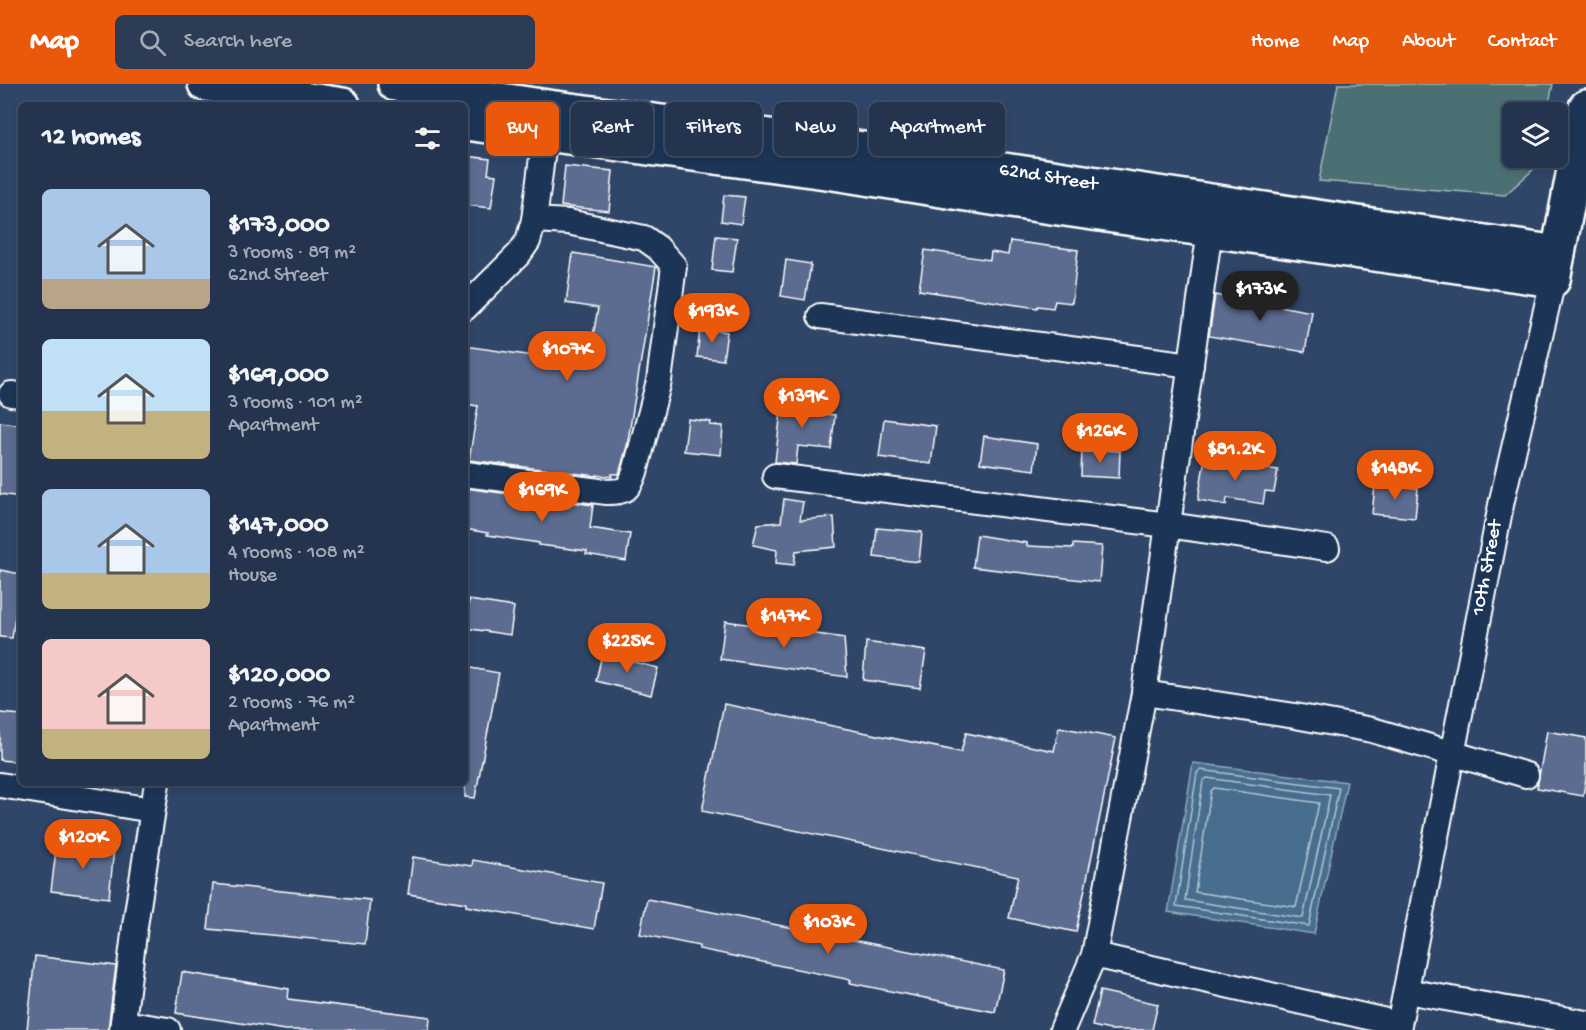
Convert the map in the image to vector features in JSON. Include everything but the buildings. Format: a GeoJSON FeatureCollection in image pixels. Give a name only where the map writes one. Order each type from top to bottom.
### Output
{"type":"FeatureCollection","features":[{"type":"Feature","properties":{"kind":"main road"},"geometry":{"type":"LineString","coordinates":[[206,84],[322,102]]}},
{"type":"Feature","properties":{"kind":"main road","name":"62nd Street"},"geometry":{"type":"LineString","coordinates":[[395,84],[486,106]]}},
{"type":"Feature","properties":{"kind":"main road","name":"10th Street"},"geometry":{"type":"LineString","coordinates":[[1555,266],[1586,107]]}},
{"type":"Feature","properties":{"kind":"main road","name":"62nd Street"},"geometry":{"type":"LineString","coordinates":[[468,123],[486,122]]}},
{"type":"Feature","properties":{"kind":"main road","name":"62nd Street"},"geometry":{"type":"LineString","coordinates":[[559,123],[835,159],[1555,266]]}},
{"type":"Feature","properties":{"kind":"main road","name":"62nd Street"},"geometry":{"type":"LineString","coordinates":[[835,159],[1210,230],[1327,233]]}},
{"type":"Feature","properties":{"kind":"street"},"geometry":{"type":"LineString","coordinates":[[468,305],[519,254],[528,240],[534,219],[542,156]]}},
{"type":"Feature","properties":{"kind":"street"},"geometry":{"type":"LineString","coordinates":[[468,474],[622,492],[631,484],[635,472],[659,381],[674,266],[658,248],[644,238],[568,222],[534,219]]}},
{"type":"Feature","properties":{"kind":"street"},"geometry":{"type":"LineString","coordinates":[[1062,1030],[1094,955],[1144,693],[1210,230]]}},
{"type":"Feature","properties":{"kind":"street","name":"10th Street"},"geometry":{"type":"LineString","coordinates":[[1399,1027],[1502,500],[1555,266]]}},
{"type":"Feature","properties":{"kind":"street"},"geometry":{"type":"LineString","coordinates":[[820,316],[1191,365]]}},
{"type":"Feature","properties":{"kind":"street"},"geometry":{"type":"LineString","coordinates":[[776,476],[1168,525],[1327,548]]}},
{"type":"Feature","properties":{"kind":"street"},"geometry":{"type":"LineString","coordinates":[[1144,693],[1372,730],[1526,775]]}},
{"type":"Feature","properties":{"kind":"street"},"geometry":{"type":"LineString","coordinates":[[0,785],[152,810]]}},
{"type":"Feature","properties":{"kind":"street"},"geometry":{"type":"LineString","coordinates":[[156,786],[135,926],[123,1027],[168,1030]]}},
{"type":"Feature","properties":{"kind":"street"},"geometry":{"type":"LineString","coordinates":[[1094,955],[1399,1027]]}},
{"type":"Feature","properties":{"kind":"street"},"geometry":{"type":"LineString","coordinates":[[1406,991],[1586,1023]]}},
{"type":"Feature","properties":{"kind":"green space"},"geometry":{"type":"Polygon","coordinates":[[[1338,84],[1553,84],[1549,102],[1502,102],[1502,168],[1535,168],[1505,195],[1319,181],[1338,84]]]}},
{"type":"Feature","properties":{"kind":"water"},"geometry":{"type":"Polygon","coordinates":[[[1193,763],[1347,782],[1314,934],[1168,912],[1193,763]]]}}]}
